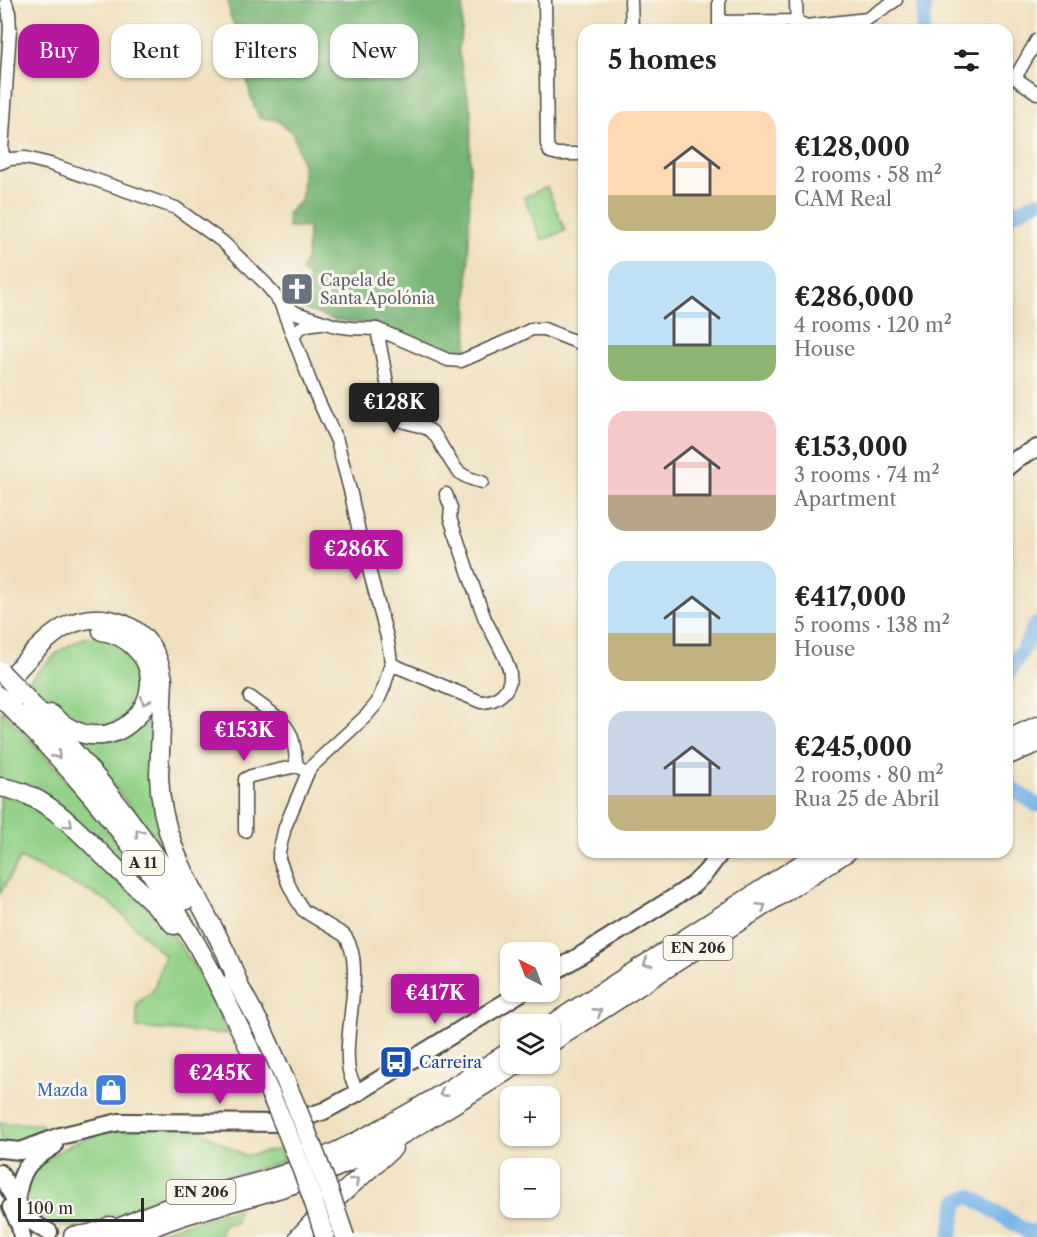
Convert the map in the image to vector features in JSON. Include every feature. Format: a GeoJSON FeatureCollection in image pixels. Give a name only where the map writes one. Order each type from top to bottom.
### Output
{"type":"FeatureCollection","features":[{"type":"Feature","properties":{"kind":"highway"},"geometry":{"type":"LineString","coordinates":[[0,689],[48,640],[75,622],[101,619],[123,624],[144,638],[161,668],[163,680],[159,776],[160,792],[171,843],[184,874],[226,954],[240,988]]}},
{"type":"Feature","properties":{"kind":"highway","name":"A 11"},"geometry":{"type":"LineString","coordinates":[[0,704],[56,647],[79,634],[104,631],[118,635],[137,649],[147,667],[150,679],[144,707],[126,726],[114,733],[97,736],[82,734],[59,722],[38,702],[21,705]]}},
{"type":"Feature","properties":{"kind":"highway","name":"A 11"},"geometry":{"type":"LineString","coordinates":[[0,672],[46,743],[136,853],[190,934],[242,1033],[278,1112],[325,1237]]}},
{"type":"Feature","properties":{"kind":"highway","name":"A 11"},"geometry":{"type":"LineString","coordinates":[[0,697],[21,705],[96,778],[151,849],[191,908],[260,1024],[307,1133],[345,1237]]}},
{"type":"Feature","properties":{"kind":"highway"},"geometry":{"type":"LineString","coordinates":[[1013,746],[1037,726]]}},
{"type":"Feature","properties":{"kind":"highway"},"geometry":{"type":"LineString","coordinates":[[1013,749],[1037,743]]}},
{"type":"Feature","properties":{"kind":"highway","name":"A 11"},"geometry":{"type":"LineString","coordinates":[[0,787],[21,792],[50,808],[153,902],[175,926],[231,1011]]}},
{"type":"Feature","properties":{"kind":"highway","name":"EN 206"},"geometry":{"type":"LineString","coordinates":[[560,1019],[811,858]]}},
{"type":"Feature","properties":{"kind":"highway","name":"EN 206"},"geometry":{"type":"LineString","coordinates":[[560,1037],[838,858]]}},
{"type":"Feature","properties":{"kind":"highway","name":"EN 206"},"geometry":{"type":"LineString","coordinates":[[131,1237],[169,1221],[297,1183],[500,1057]]}},
{"type":"Feature","properties":{"kind":"highway","name":"EN 206"},"geometry":{"type":"LineString","coordinates":[[74,1237],[97,1233],[154,1206],[371,1151],[425,1122],[502,1074]]}},
{"type":"Feature","properties":{"kind":"highway"},"geometry":{"type":"LineString","coordinates":[[299,1237],[340,1194],[425,1122]]}},
{"type":"Feature","properties":{"kind":"highway"},"geometry":{"type":"LineString","coordinates":[[101,1237],[158,1211],[333,1160]]}},
{"type":"Feature","properties":{"kind":"highway"},"geometry":{"type":"LineString","coordinates":[[116,1237],[160,1217],[296,1177],[333,1160]]}},
{"type":"Feature","properties":{"kind":"main road"},"geometry":{"type":"LineString","coordinates":[[1013,462],[1037,448]]}},
{"type":"Feature","properties":{"kind":"main road"},"geometry":{"type":"LineString","coordinates":[[560,968],[693,885],[716,858]]}},
{"type":"Feature","properties":{"kind":"main road"},"geometry":{"type":"LineString","coordinates":[[0,1149],[20,1151],[60,1136],[119,1122],[286,1123],[324,1111],[506,1002]]}},
{"type":"Feature","properties":{"kind":"main road"},"geometry":{"type":"LineString","coordinates":[[16,1201],[26,1166],[39,1155],[81,1130]]}},
{"type":"Feature","properties":{"kind":"main road"},"geometry":{"type":"LineString","coordinates":[[0,1173],[16,1201],[30,1221],[39,1228],[42,1235],[66,1234],[74,1237]]}},
{"type":"Feature","properties":{"kind":"main road"},"geometry":{"type":"LineString","coordinates":[[0,1188],[20,1226],[22,1237]]}},
{"type":"Feature","properties":{"kind":"street"},"geometry":{"type":"LineString","coordinates":[[545,0],[547,144],[550,152],[578,154]]}},
{"type":"Feature","properties":{"kind":"street"},"geometry":{"type":"LineString","coordinates":[[632,0],[632,24]]}},
{"type":"Feature","properties":{"kind":"street"},"geometry":{"type":"LineString","coordinates":[[719,0],[719,24]]}},
{"type":"Feature","properties":{"kind":"street"},"geometry":{"type":"LineString","coordinates":[[796,0],[797,24]]}},
{"type":"Feature","properties":{"kind":"street"},"geometry":{"type":"LineString","coordinates":[[867,24],[896,0]]}},
{"type":"Feature","properties":{"kind":"street"},"geometry":{"type":"LineString","coordinates":[[0,17],[6,1]]}},
{"type":"Feature","properties":{"kind":"street"},"geometry":{"type":"LineString","coordinates":[[6,1],[10,29],[3,162],[26,158],[50,164],[176,208],[230,248],[265,283],[279,302],[313,389],[337,441],[387,637],[391,664],[377,702],[366,716],[311,767],[251,776],[245,779],[245,831]]}},
{"type":"Feature","properties":{"kind":"street"},"geometry":{"type":"LineString","coordinates":[[1013,75],[1035,47]]}},
{"type":"Feature","properties":{"kind":"street"},"geometry":{"type":"LineString","coordinates":[[1013,79],[1037,93]]}},
{"type":"Feature","properties":{"kind":"street"},"geometry":{"type":"LineString","coordinates":[[279,302],[296,313],[324,322]]}},
{"type":"Feature","properties":{"kind":"street"},"geometry":{"type":"LineString","coordinates":[[287,321],[292,318],[301,318],[351,328],[377,329],[448,360],[461,361],[532,329],[544,329],[578,343]]}},
{"type":"Feature","properties":{"kind":"street"},"geometry":{"type":"LineString","coordinates":[[293,336],[302,327],[324,322]]}},
{"type":"Feature","properties":{"kind":"street"},"geometry":{"type":"LineString","coordinates":[[377,329],[393,415],[397,419],[430,430],[457,471],[471,480],[482,482]]}},
{"type":"Feature","properties":{"kind":"street"},"geometry":{"type":"LineString","coordinates":[[391,664],[481,702],[489,702],[500,697],[509,680],[510,672],[485,619],[450,518],[451,508],[446,494]]}},
{"type":"Feature","properties":{"kind":"street"},"geometry":{"type":"LineString","coordinates":[[250,697],[280,720],[289,730],[303,769],[280,842],[279,859],[303,910],[349,940],[354,964],[348,1048],[349,1068],[351,1077],[362,1090]]}},
{"type":"Feature","properties":{"kind":"green space"},"geometry":{"type":"Polygon","coordinates":[[[228,0],[463,0],[462,32],[458,49],[471,111],[467,353],[453,357],[376,324],[335,320],[300,308],[310,277],[301,272],[307,256],[308,227],[288,228],[288,213],[302,199],[303,166],[293,133],[276,120],[259,118],[247,78],[318,78],[318,24],[234,24],[228,0]]]}},
{"type":"Feature","properties":{"kind":"green space"},"geometry":{"type":"Polygon","coordinates":[[[547,187],[565,231],[542,240],[524,197],[547,187]]]}},
{"type":"Feature","properties":{"kind":"green space"},"geometry":{"type":"Polygon","coordinates":[[[96,635],[109,637],[138,658],[145,685],[134,712],[99,731],[68,722],[27,683],[66,647],[96,635]]]}},
{"type":"Feature","properties":{"kind":"green space"},"geometry":{"type":"Polygon","coordinates":[[[153,683],[174,867],[138,817],[74,738],[119,737],[153,683]]]}},
{"type":"Feature","properties":{"kind":"green space"},"geometry":{"type":"Polygon","coordinates":[[[1,711],[64,776],[155,896],[0,778],[1,711]]]}},
{"type":"Feature","properties":{"kind":"green space"},"geometry":{"type":"Polygon","coordinates":[[[0,795],[24,801],[58,827],[127,886],[166,924],[198,972],[229,1034],[137,1028],[137,1003],[153,991],[165,956],[108,901],[20,858],[0,894],[0,795]]]}},
{"type":"Feature","properties":{"kind":"green space"},"geometry":{"type":"Polygon","coordinates":[[[0,1123],[40,1124],[48,1130],[49,1134],[19,1144],[0,1142],[0,1123]]]}},
{"type":"Feature","properties":{"kind":"green space"},"geometry":{"type":"Polygon","coordinates":[[[193,1127],[245,1156],[280,1149],[284,1161],[161,1198],[84,1230],[43,1223],[32,1213],[27,1203],[24,1187],[29,1173],[42,1161],[72,1144],[97,1134],[135,1128],[193,1127]]]}},
{"type":"Feature","properties":{"kind":"green space"},"geometry":{"type":"Polygon","coordinates":[[[239,1208],[235,1223],[224,1224],[219,1237],[148,1237],[159,1232],[239,1208]]]}},
{"type":"Feature","properties":{"kind":"waterway"},"geometry":{"type":"LineString","coordinates":[[923,24],[925,0]]}},
{"type":"Feature","properties":{"kind":"waterway"},"geometry":{"type":"LineString","coordinates":[[1013,214],[1037,202]]}},
{"type":"Feature","properties":{"kind":"waterway"},"geometry":{"type":"LineString","coordinates":[[1013,666],[1037,624]]}},
{"type":"Feature","properties":{"kind":"waterway"},"geometry":{"type":"LineString","coordinates":[[1013,790],[1037,805]]}},
{"type":"Feature","properties":{"kind":"waterway"},"geometry":{"type":"LineString","coordinates":[[950,1237],[957,1201],[970,1196],[1029,1233],[1037,1231]]}},
{"type":"Feature","properties":{"kind":"place","name":"Capela de Santa Apolónia"},"geometry":{"type":"Point","coordinates":[297,289]}},
{"type":"Feature","properties":{"kind":"place","name":"Carreira"},"geometry":{"type":"Point","coordinates":[396,1062]}},
{"type":"Feature","properties":{"kind":"place","name":"Mazda"},"geometry":{"type":"Point","coordinates":[111,1090]}}]}
